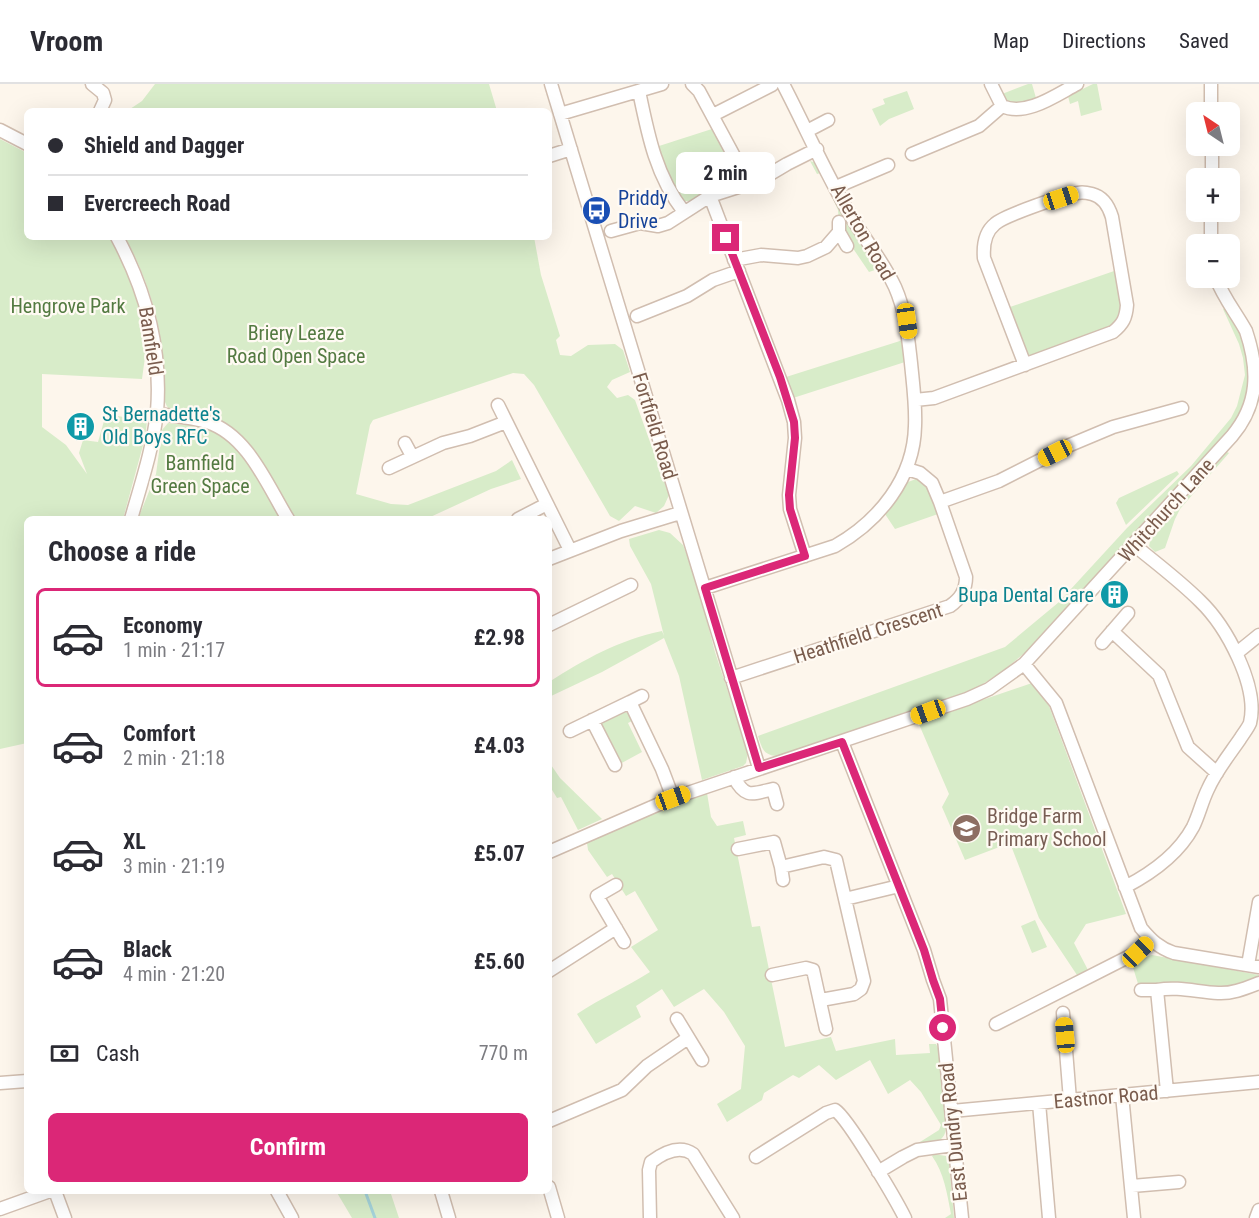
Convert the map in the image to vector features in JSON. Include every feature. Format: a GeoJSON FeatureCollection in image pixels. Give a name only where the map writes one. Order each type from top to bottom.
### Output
{"type":"FeatureCollection","features":[{"type":"Feature","properties":{"kind":"street"},"geometry":{"type":"LineString","coordinates":[[92,84],[103,93],[105,100],[101,108]]}},
{"type":"Feature","properties":{"kind":"street","name":"Fortfield Road"},"geometry":{"type":"LineString","coordinates":[[551,84],[759,768]]}},
{"type":"Feature","properties":{"kind":"street"},"geometry":{"type":"LineString","coordinates":[[561,114],[662,84]]}},
{"type":"Feature","properties":{"kind":"street"},"geometry":{"type":"LineString","coordinates":[[692,84],[713,115],[734,156],[741,186]]}},
{"type":"Feature","properties":{"kind":"street"},"geometry":{"type":"LineString","coordinates":[[992,84],[1002,106],[1008,109],[1019,109],[1038,104],[1077,84]]}},
{"type":"Feature","properties":{"kind":"street"},"geometry":{"type":"LineString","coordinates":[[1211,84],[1211,102]]}},
{"type":"Feature","properties":{"kind":"street"},"geometry":{"type":"LineString","coordinates":[[713,115],[775,87]]}},
{"type":"Feature","properties":{"kind":"street","name":"Allerton Road"},"geometry":{"type":"LineString","coordinates":[[705,588],[835,546],[852,536],[879,513],[896,489],[907,469],[915,429],[915,400],[907,321],[895,287],[851,216],[807,131],[775,87]]}},
{"type":"Feature","properties":{"kind":"street"},"geometry":{"type":"LineString","coordinates":[[639,92],[655,159],[667,188],[684,212]]}},
{"type":"Feature","properties":{"kind":"street"},"geometry":{"type":"LineString","coordinates":[[921,154],[980,126],[1002,106]]}},
{"type":"Feature","properties":{"kind":"street"},"geometry":{"type":"LineString","coordinates":[[807,131],[828,120]]}},
{"type":"Feature","properties":{"kind":"street"},"geometry":{"type":"LineString","coordinates":[[0,130],[24,142]]}},
{"type":"Feature","properties":{"kind":"street"},"geometry":{"type":"LineString","coordinates":[[552,155],[571,149]]}},
{"type":"Feature","properties":{"kind":"street"},"geometry":{"type":"LineString","coordinates":[[611,231],[640,223],[658,226],[668,223],[710,196],[760,180],[817,149]]}},
{"type":"Feature","properties":{"kind":"street"},"geometry":{"type":"LineString","coordinates":[[836,186],[888,165]]}},
{"type":"Feature","properties":{"kind":"street"},"geometry":{"type":"LineString","coordinates":[[915,400],[934,398],[1025,365],[1113,332],[1122,325],[1127,305],[1112,217],[1109,206],[1093,194],[1079,192],[1009,216],[995,224],[987,235],[983,247],[984,258],[1025,365]]}},
{"type":"Feature","properties":{"kind":"street"},"geometry":{"type":"LineString","coordinates":[[710,196],[780,377],[794,422],[790,509],[805,556]]}},
{"type":"Feature","properties":{"kind":"street"},"geometry":{"type":"LineString","coordinates":[[637,316],[687,296],[737,265],[761,255],[798,258],[807,256],[826,247],[839,227],[847,246]]}},
{"type":"Feature","properties":{"kind":"street","name":"Bamfield"},"geometry":{"type":"LineString","coordinates":[[118,240],[143,293],[153,330],[158,377],[157,414],[132,516]]}},
{"type":"Feature","properties":{"kind":"street"},"geometry":{"type":"LineString","coordinates":[[1220,288],[1253,347],[1258,396]]}},
{"type":"Feature","properties":{"kind":"street","name":"Whitchurch Lane"},"geometry":{"type":"LineString","coordinates":[[552,851],[604,826],[673,798],[967,699],[989,689],[1024,664],[1134,545],[1236,432],[1258,396]]}},
{"type":"Feature","properties":{"kind":"street"},"geometry":{"type":"LineString","coordinates":[[498,405],[570,550]]}},
{"type":"Feature","properties":{"kind":"street"},"geometry":{"type":"LineString","coordinates":[[940,502],[999,481],[1070,445],[1113,427],[1182,408]]}},
{"type":"Feature","properties":{"kind":"street"},"geometry":{"type":"LineString","coordinates":[[157,414],[206,422],[238,441],[250,456],[286,516]]}},
{"type":"Feature","properties":{"kind":"street"},"geometry":{"type":"LineString","coordinates":[[389,468],[443,443],[470,436],[506,422]]}},
{"type":"Feature","properties":{"kind":"street"},"geometry":{"type":"LineString","coordinates":[[405,443],[412,456]]}},
{"type":"Feature","properties":{"kind":"street","name":"Heathfield Crescent"},"geometry":{"type":"LineString","coordinates":[[731,678],[950,606],[958,600],[966,587],[966,578],[940,502],[929,480],[920,473],[907,469]]}},
{"type":"Feature","properties":{"kind":"street"},"geometry":{"type":"LineString","coordinates":[[524,516],[547,504]]}},
{"type":"Feature","properties":{"kind":"street"},"geometry":{"type":"LineString","coordinates":[[552,558],[621,531],[680,513]]}},
{"type":"Feature","properties":{"kind":"street"},"geometry":{"type":"LineString","coordinates":[[1125,887],[1147,875],[1167,860],[1181,844],[1192,828],[1208,788],[1250,723],[1253,704],[1250,681],[1238,652],[1202,603],[1134,545]]}},
{"type":"Feature","properties":{"kind":"street"},"geometry":{"type":"LineString","coordinates":[[552,623],[617,586],[631,585]]}},
{"type":"Feature","properties":{"kind":"street"},"geometry":{"type":"LineString","coordinates":[[1102,642],[1128,613]]}},
{"type":"Feature","properties":{"kind":"street"},"geometry":{"type":"LineString","coordinates":[[1112,631],[1159,675],[1188,747],[1217,773]]}},
{"type":"Feature","properties":{"kind":"street"},"geometry":{"type":"LineString","coordinates":[[1238,652],[1259,635]]}},
{"type":"Feature","properties":{"kind":"street"},"geometry":{"type":"LineString","coordinates":[[1024,664],[1056,703],[1140,928],[1150,940],[1174,953],[1253,966],[1259,902]]}},
{"type":"Feature","properties":{"kind":"street"},"geometry":{"type":"LineString","coordinates":[[570,731],[642,696]]}},
{"type":"Feature","properties":{"kind":"street"},"geometry":{"type":"LineString","coordinates":[[630,702],[662,769],[673,798]]}},
{"type":"Feature","properties":{"kind":"street"},"geometry":{"type":"LineString","coordinates":[[592,720],[615,765]]}},
{"type":"Feature","properties":{"kind":"street","name":"East Dundry Road"},"geometry":{"type":"LineString","coordinates":[[842,742],[924,950],[940,999],[962,1218]]}},
{"type":"Feature","properties":{"kind":"street"},"geometry":{"type":"LineString","coordinates":[[735,777],[742,790],[750,794],[772,783],[777,804]]}},
{"type":"Feature","properties":{"kind":"street"},"geometry":{"type":"LineString","coordinates":[[738,849],[774,842],[783,880]]}},
{"type":"Feature","properties":{"kind":"street"},"geometry":{"type":"LineString","coordinates":[[781,867],[830,857],[836,860],[864,981],[861,989],[854,994],[821,1000]]}},
{"type":"Feature","properties":{"kind":"street"},"geometry":{"type":"LineString","coordinates":[[616,885],[597,896],[624,942]]}},
{"type":"Feature","properties":{"kind":"street"},"geometry":{"type":"LineString","coordinates":[[846,899],[899,886]]}},
{"type":"Feature","properties":{"kind":"street"},"geometry":{"type":"LineString","coordinates":[[552,969],[616,928]]}},
{"type":"Feature","properties":{"kind":"street"},"geometry":{"type":"LineString","coordinates":[[996,1024],[1010,1022],[1138,952],[1150,940]]}},
{"type":"Feature","properties":{"kind":"street"},"geometry":{"type":"LineString","coordinates":[[772,975],[806,968],[813,969],[826,1029]]}},
{"type":"Feature","properties":{"kind":"street"},"geometry":{"type":"LineString","coordinates":[[1141,990],[1171,987],[1219,993],[1256,989]]}},
{"type":"Feature","properties":{"kind":"street"},"geometry":{"type":"LineString","coordinates":[[1157,990],[1167,1091]]}},
{"type":"Feature","properties":{"kind":"street"},"geometry":{"type":"LineString","coordinates":[[1063,1013],[1061,1036],[1070,1100]]}},
{"type":"Feature","properties":{"kind":"street"},"geometry":{"type":"LineString","coordinates":[[677,1019],[702,1060]]}},
{"type":"Feature","properties":{"kind":"street"},"geometry":{"type":"LineString","coordinates":[[552,1120],[622,1090],[647,1066],[688,1038]]}},
{"type":"Feature","properties":{"kind":"street"},"geometry":{"type":"LineString","coordinates":[[0,1083],[24,1081]]}},
{"type":"Feature","properties":{"kind":"street","name":"Eastnor Road"},"geometry":{"type":"LineString","coordinates":[[952,1111],[1259,1083]]}},
{"type":"Feature","properties":{"kind":"street"},"geometry":{"type":"LineString","coordinates":[[1122,1095],[1134,1218]]}},
{"type":"Feature","properties":{"kind":"street"},"geometry":{"type":"LineString","coordinates":[[1039,1103],[1049,1218]]}},
{"type":"Feature","properties":{"kind":"street"},"geometry":{"type":"LineString","coordinates":[[756,1157],[826,1113],[835,1110],[840,1113],[878,1172],[904,1218]]}},
{"type":"Feature","properties":{"kind":"street"},"geometry":{"type":"LineString","coordinates":[[878,1172],[917,1150],[953,1145]]}},
{"type":"Feature","properties":{"kind":"street"},"geometry":{"type":"LineString","coordinates":[[650,1218],[649,1170],[651,1162],[674,1149],[686,1149],[693,1154],[733,1218]]}},
{"type":"Feature","properties":{"kind":"street"},"geometry":{"type":"LineString","coordinates":[[1132,1186],[1182,1181]]}},
{"type":"Feature","properties":{"kind":"street"},"geometry":{"type":"LineString","coordinates":[[0,1209],[44,1194]]}},
{"type":"Feature","properties":{"kind":"street"},"geometry":{"type":"LineString","coordinates":[[54,1194],[64,1218]]}},
{"type":"Feature","properties":{"kind":"street"},"geometry":{"type":"LineString","coordinates":[[279,1194],[292,1218]]}},
{"type":"Feature","properties":{"kind":"street"},"geometry":{"type":"LineString","coordinates":[[442,1194],[449,1218]]}},
{"type":"Feature","properties":{"kind":"street"},"geometry":{"type":"LineString","coordinates":[[551,1194],[558,1218]]}},
{"type":"Feature","properties":{"kind":"street"},"geometry":{"type":"LineString","coordinates":[[1256,1218],[1259,1210]]}},
{"type":"Feature","properties":{"kind":"green space"},"geometry":{"type":"Polygon","coordinates":[[[155,84],[489,84],[496,108],[132,108],[142,101],[155,84]]]}},
{"type":"Feature","properties":{"kind":"green space"},"geometry":{"type":"Polygon","coordinates":[[[1032,84],[1036,98],[1016,104],[1005,100],[1002,94],[1032,84]]]}},
{"type":"Feature","properties":{"kind":"green space"},"geometry":{"type":"Polygon","coordinates":[[[1097,84],[1102,110],[1081,116],[1078,101],[1070,104],[1068,96],[1097,84]]]}},
{"type":"Feature","properties":{"kind":"green space"},"geometry":{"type":"Polygon","coordinates":[[[907,91],[914,109],[889,119],[880,126],[872,109],[885,104],[883,99],[907,91]]]}},
{"type":"Feature","properties":{"kind":"green space"},"geometry":{"type":"Polygon","coordinates":[[[715,128],[732,163],[734,180],[693,201],[681,201],[674,194],[657,150],[659,146],[715,128]]]}},
{"type":"Feature","properties":{"kind":"green space","name":"Hengrove Park"},"geometry":{"type":"Polygon","coordinates":[[[0,139],[24,151],[24,240],[111,240],[133,283],[142,308],[146,332],[142,379],[42,374],[42,427],[66,445],[87,474],[79,453],[83,440],[98,442],[106,414],[147,421],[145,438],[124,516],[24,516],[24,744],[0,749],[0,139]]]}},
{"type":"Feature","properties":{"kind":"green space"},"geometry":{"type":"Polygon","coordinates":[[[810,161],[817,163],[858,238],[878,269],[869,272],[850,244],[821,173],[817,174],[810,161]]]}},
{"type":"Feature","properties":{"kind":"green space","name":"Briery Leaze Road Open Space"},"geometry":{"type":"Polygon","coordinates":[[[126,240],[535,240],[541,275],[560,336],[556,340],[560,355],[571,356],[588,345],[615,344],[623,350],[630,372],[612,380],[607,387],[617,398],[628,395],[635,400],[669,495],[664,506],[656,513],[635,506],[619,521],[610,516],[534,385],[524,374],[513,373],[373,420],[370,425],[356,494],[391,504],[408,505],[496,471],[512,460],[521,479],[491,489],[432,516],[291,516],[244,441],[171,411],[167,406],[163,394],[159,329],[139,267],[126,240]]]}},
{"type":"Feature","properties":{"kind":"green space"},"geometry":{"type":"Polygon","coordinates":[[[1117,270],[1123,302],[1116,326],[1035,357],[1024,353],[1007,308],[1117,270]]]}},
{"type":"Feature","properties":{"kind":"green space"},"geometry":{"type":"Polygon","coordinates":[[[1226,308],[1241,331],[1247,346],[1249,393],[1236,425],[1038,642],[999,674],[978,687],[948,700],[777,756],[766,752],[758,736],[1005,647],[1059,602],[1127,528],[1191,466],[1231,418],[1237,406],[1245,375],[1239,344],[1223,309],[1226,308]]]}},
{"type":"Feature","properties":{"kind":"green space"},"geometry":{"type":"Polygon","coordinates":[[[903,340],[905,362],[793,398],[786,377],[903,340]]]}},
{"type":"Feature","properties":{"kind":"green space","name":"Bamfield Green Space"},"geometry":{"type":"Polygon","coordinates":[[[168,423],[196,426],[218,434],[230,442],[241,453],[259,479],[279,516],[139,516],[156,474],[162,430],[168,423]]]}},
{"type":"Feature","properties":{"kind":"green space"},"geometry":{"type":"Polygon","coordinates":[[[1227,452],[1229,453],[1180,509],[1165,548],[1155,552],[1149,546],[1151,537],[1227,452]]]}},
{"type":"Feature","properties":{"kind":"green space"},"geometry":{"type":"Polygon","coordinates":[[[1177,471],[1179,474],[1126,525],[1116,503],[1119,498],[1177,471]]]}},
{"type":"Feature","properties":{"kind":"green space"},"geometry":{"type":"Polygon","coordinates":[[[916,479],[923,481],[938,514],[895,529],[885,514],[908,482],[916,479]]]}},
{"type":"Feature","properties":{"kind":"green space"},"geometry":{"type":"Polygon","coordinates":[[[659,530],[670,533],[683,545],[695,576],[715,652],[748,753],[743,766],[702,780],[679,676],[664,638],[602,672],[552,696],[552,680],[589,658],[646,635],[662,631],[664,636],[651,584],[630,546],[629,539],[659,530]]]}},
{"type":"Feature","properties":{"kind":"green space"},"geometry":{"type":"Polygon","coordinates":[[[1032,683],[1049,706],[1126,914],[1086,924],[1074,943],[1088,970],[1077,975],[1039,918],[1010,843],[965,860],[942,807],[949,794],[918,722],[1032,683]]]}},
{"type":"Feature","properties":{"kind":"green space"},"geometry":{"type":"Polygon","coordinates":[[[623,712],[629,713],[634,720],[628,723],[642,752],[618,765],[599,729],[600,721],[623,712]]]}},
{"type":"Feature","properties":{"kind":"green space"},"geometry":{"type":"Polygon","coordinates":[[[552,766],[560,778],[602,819],[578,830],[561,797],[557,798],[552,790],[552,766]]]}},
{"type":"Feature","properties":{"kind":"green space"},"geometry":{"type":"Polygon","coordinates":[[[707,793],[711,817],[717,826],[743,821],[746,835],[734,838],[752,927],[760,926],[785,1047],[831,1037],[836,1051],[895,1039],[896,1055],[930,1053],[929,1044],[936,1044],[946,1126],[942,1139],[922,1145],[920,1142],[939,1130],[941,1125],[921,1092],[910,1080],[888,1094],[870,1060],[836,1080],[819,1065],[799,1078],[793,1075],[764,1093],[762,1100],[727,1122],[717,1104],[741,1089],[745,1046],[724,1012],[704,989],[674,1007],[662,989],[636,1006],[641,1017],[596,1044],[577,1014],[650,972],[631,947],[658,930],[635,891],[626,896],[612,874],[607,877],[588,850],[587,843],[641,818],[707,793]]]}},
{"type":"Feature","properties":{"kind":"green space"},"geometry":{"type":"Polygon","coordinates":[[[1035,920],[1047,947],[1032,953],[1021,926],[1035,920]]]}},
{"type":"Feature","properties":{"kind":"green space"},"geometry":{"type":"Polygon","coordinates":[[[1152,955],[1259,975],[1259,979],[1234,989],[1139,987],[1131,961],[1152,955]]]}},
{"type":"Feature","properties":{"kind":"green space"},"geometry":{"type":"Polygon","coordinates":[[[934,1154],[946,1156],[949,1162],[954,1218],[945,1218],[951,1214],[942,1176],[932,1156],[934,1154]]]}},
{"type":"Feature","properties":{"kind":"green space"},"geometry":{"type":"Polygon","coordinates":[[[338,1194],[391,1194],[399,1218],[352,1218],[338,1194]]]}},
{"type":"Feature","properties":{"kind":"waterway"},"geometry":{"type":"LineString","coordinates":[[366,1194],[375,1218]]}},
{"type":"Feature","properties":{"kind":"place","name":"Priddy Drive"},"geometry":{"type":"Point","coordinates":[597,210]}},
{"type":"Feature","properties":{"kind":"place","name":"St Bernadette's Old Boys RFC"},"geometry":{"type":"Point","coordinates":[81,426]}},
{"type":"Feature","properties":{"kind":"place","name":"Bupa Dental Care"},"geometry":{"type":"Point","coordinates":[1115,595]}},
{"type":"Feature","properties":{"kind":"place","name":"Bridge Farm Primary School"},"geometry":{"type":"Point","coordinates":[966,828]}},
{"type":"Feature","properties":{"kind":"route"},"geometry":{"type":"LineString","coordinates":[[726,238],[780,377],[794,422],[790,509],[805,556],[705,588],[759,768],[842,742],[924,950],[940,999],[943,1028]]}}]}
